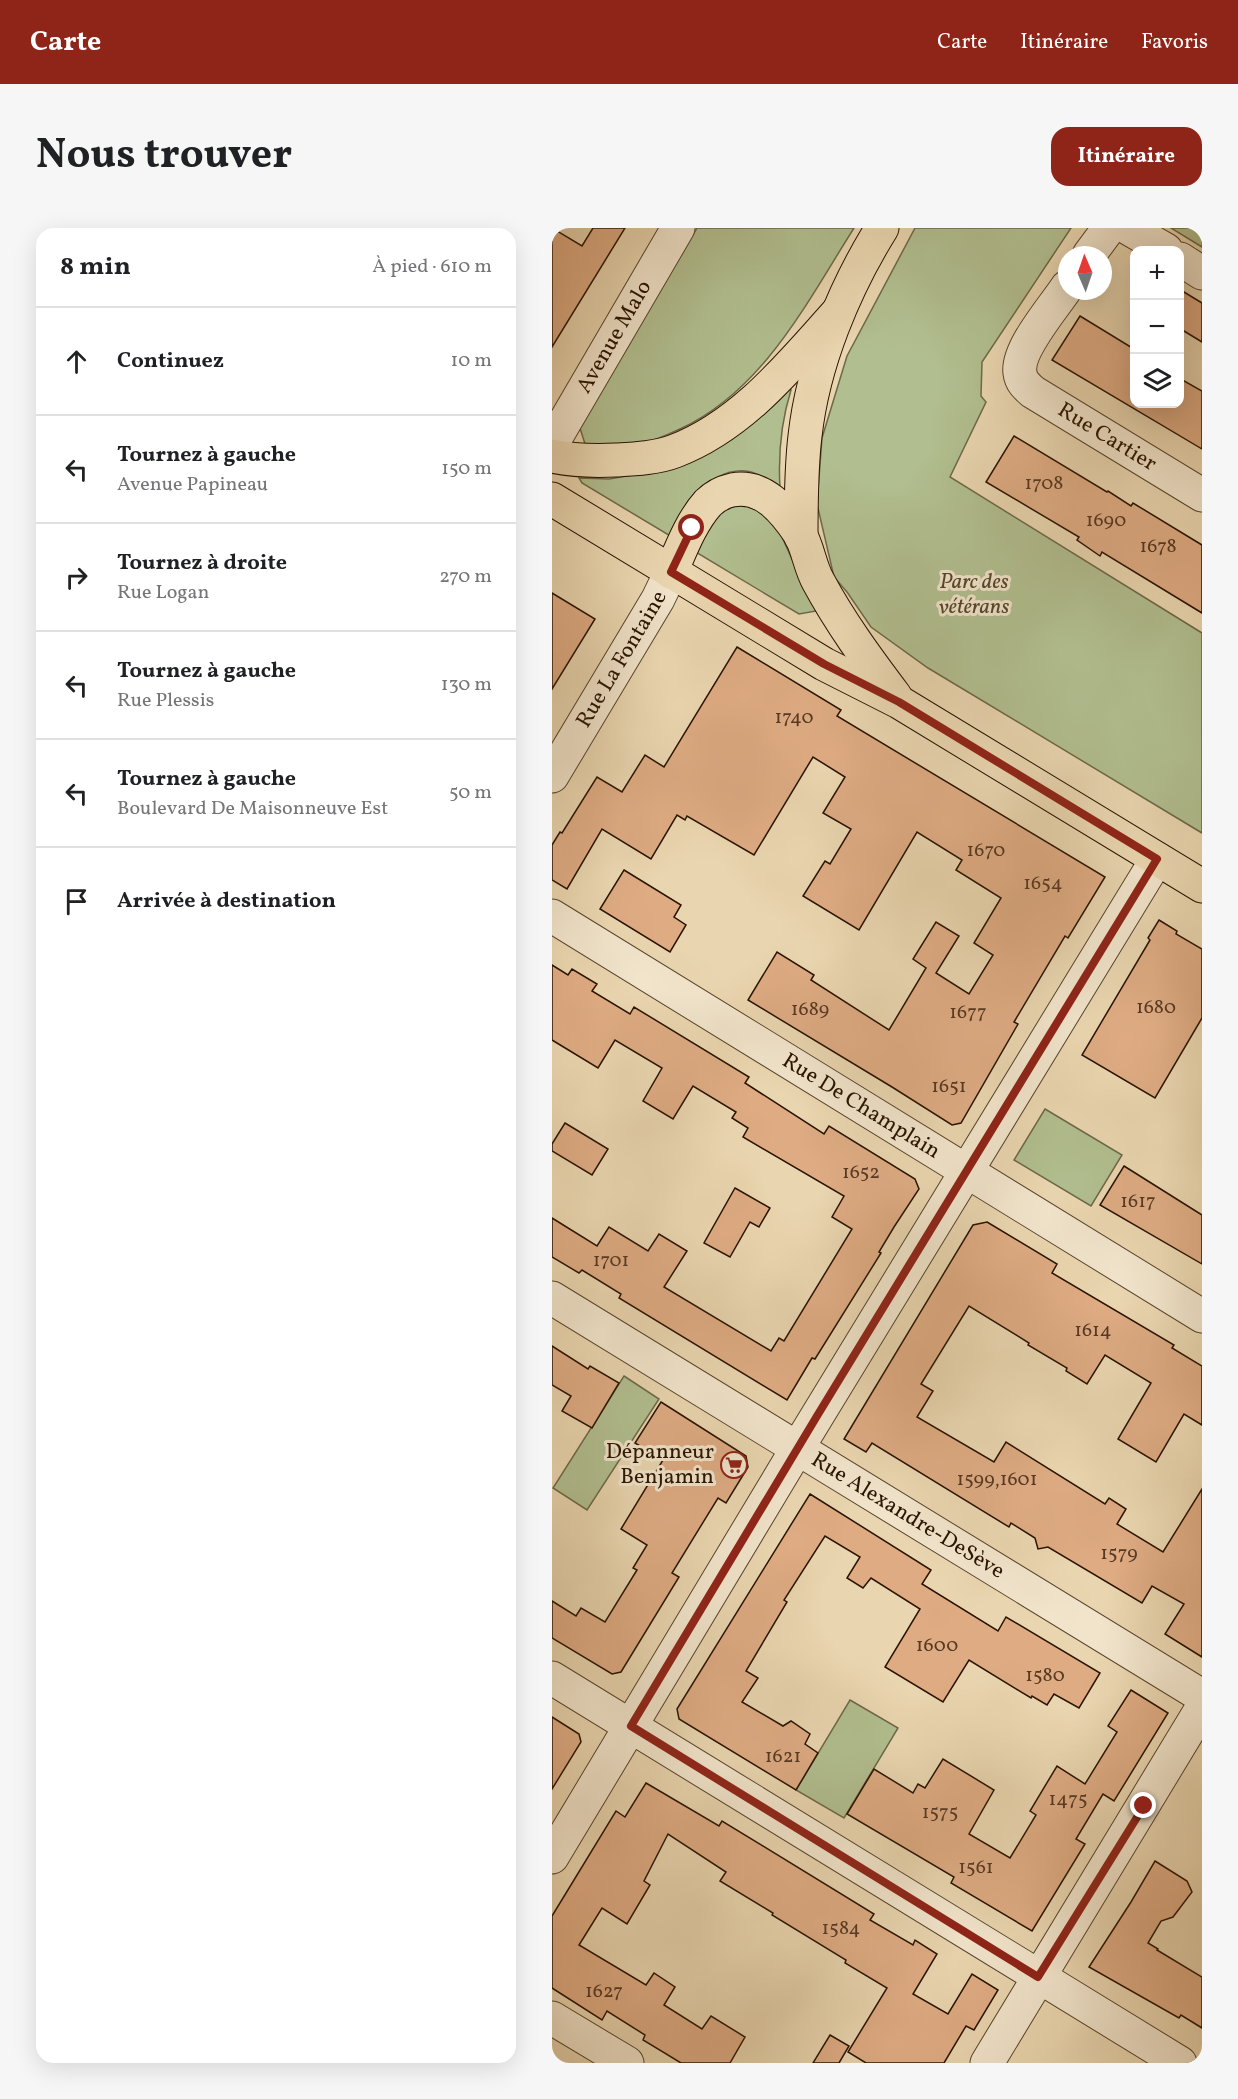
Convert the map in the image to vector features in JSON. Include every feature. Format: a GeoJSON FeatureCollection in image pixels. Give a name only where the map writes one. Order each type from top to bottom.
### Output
{"type":"FeatureCollection","features":[{"type":"Feature","properties":{"kind":"main road"},"geometry":{"type":"LineString","coordinates":[[801,537],[801,484],[805,435],[814,387],[838,312],[882,228]]}},
{"type":"Feature","properties":{"kind":"main road"},"geometry":{"type":"LineString","coordinates":[[552,456],[581,461],[628,459],[674,452],[708,434],[752,402],[780,376],[838,312]]}},
{"type":"Feature","properties":{"kind":"main road"},"geometry":{"type":"LineString","coordinates":[[671,572],[684,541],[708,503],[724,492],[741,489],[760,492],[782,509],[801,537],[816,579],[842,622],[899,702]]}},
{"type":"Feature","properties":{"kind":"main road"},"geometry":{"type":"LineString","coordinates":[[552,499],[824,664],[899,702],[1202,886]]}},
{"type":"Feature","properties":{"kind":"street","name":"Avenue Malo"},"geometry":{"type":"LineString","coordinates":[[552,444],[678,228]]}},
{"type":"Feature","properties":{"kind":"street"},"geometry":{"type":"LineString","coordinates":[[1096,246],[1109,228]]}},
{"type":"Feature","properties":{"kind":"street"},"geometry":{"type":"LineString","coordinates":[[1128,228],[1159,246]]}},
{"type":"Feature","properties":{"kind":"street"},"geometry":{"type":"LineString","coordinates":[[1184,262],[1202,273]]}},
{"type":"Feature","properties":{"kind":"street","name":"Rue Cartier"},"geometry":{"type":"LineString","coordinates":[[1058,300],[1025,349],[1019,373],[1023,383],[1033,392],[1202,495]]}},
{"type":"Feature","properties":{"kind":"street","name":"Rue La Fontaine"},"geometry":{"type":"LineString","coordinates":[[552,776],[658,599],[671,572]]}},
{"type":"Feature","properties":{"kind":"street"},"geometry":{"type":"LineString","coordinates":[[552,1857],[797,1449],[1157,859]]}},
{"type":"Feature","properties":{"kind":"street","name":"Rue De Champlain"},"geometry":{"type":"LineString","coordinates":[[552,916],[1202,1316]]}},
{"type":"Feature","properties":{"kind":"street","name":"Rue Alexandre-DeSève"},"geometry":{"type":"LineString","coordinates":[[552,1298],[1202,1696]]}},
{"type":"Feature","properties":{"kind":"street"},"geometry":{"type":"LineString","coordinates":[[552,1677],[1180,2063]]}},
{"type":"Feature","properties":{"kind":"street"},"geometry":{"type":"LineString","coordinates":[[987,2063],[1202,1708]]}},
{"type":"Feature","properties":{"kind":"street"},"geometry":{"type":"LineString","coordinates":[[552,2018],[627,2063]]}},
{"type":"Feature","properties":{"kind":"green space"},"geometry":{"type":"Polygon","coordinates":[[[697,228],[854,228],[780,342],[736,392],[709,412],[659,438],[623,445],[586,447],[579,425],[697,228]]]}},
{"type":"Feature","properties":{"kind":"green space","name":"Parc des vétérans"},"geometry":{"type":"Polygon","coordinates":[[[915,228],[1071,228],[982,362],[981,396],[986,402],[950,477],[1202,633],[1202,833],[928,668],[871,627],[834,577],[817,504],[822,438],[847,356],[915,228]]]}},
{"type":"Feature","properties":{"kind":"green space"},"geometry":{"type":"Polygon","coordinates":[[[1171,228],[1202,228],[1202,247],[1171,228]]]}},
{"type":"Feature","properties":{"kind":"green space"},"geometry":{"type":"Polygon","coordinates":[[[783,387],[791,390],[781,438],[780,488],[754,473],[742,471],[724,474],[714,480],[704,491],[672,537],[582,483],[579,478],[609,479],[661,470],[783,387]]]}},
{"type":"Feature","properties":{"kind":"green space"},"geometry":{"type":"Polygon","coordinates":[[[745,505],[765,512],[780,533],[816,611],[799,614],[694,551],[708,527],[719,514],[726,509],[745,505]]]}},
{"type":"Feature","properties":{"kind":"green space"},"geometry":{"type":"Polygon","coordinates":[[[1045,1109],[1122,1155],[1091,1206],[1014,1160],[1045,1109]]]}},
{"type":"Feature","properties":{"kind":"green space"},"geometry":{"type":"Polygon","coordinates":[[[624,1376],[659,1399],[587,1510],[553,1488],[624,1376]]]}},
{"type":"Feature","properties":{"kind":"green space"},"geometry":{"type":"Polygon","coordinates":[[[850,1700],[898,1728],[844,1818],[796,1790],[850,1700]]]}},
{"type":"Feature","properties":{"kind":"building"},"geometry":{"type":"Polygon","coordinates":[[[552,228],[582,246],[593,228],[625,228],[552,347],[552,228]]]}},
{"type":"Feature","properties":{"kind":"building"},"geometry":{"type":"Polygon","coordinates":[[[1184,292],[1202,303],[1202,342],[1184,331],[1184,292]]]}},
{"type":"Feature","properties":{"kind":"building"},"geometry":{"type":"Polygon","coordinates":[[[1080,316],[1130,347],[1130,406],[1052,360],[1080,316]]]}},
{"type":"Feature","properties":{"kind":"building"},"geometry":{"type":"Polygon","coordinates":[[[1184,381],[1202,391],[1202,449],[1133,408],[1184,408],[1184,381]]]}},
{"type":"Feature","properties":{"kind":"building"},"geometry":{"type":"Polygon","coordinates":[[[1014,436],[1131,506],[1133,503],[1202,545],[1202,613],[1102,552],[1100,556],[1077,540],[1079,537],[986,482],[1014,436]]]}},
{"type":"Feature","properties":{"kind":"building"},"geometry":{"type":"Polygon","coordinates":[[[552,593],[595,619],[552,689],[552,593]]]}},
{"type":"Feature","properties":{"kind":"building"},"geometry":{"type":"Polygon","coordinates":[[[737,647],[841,710],[837,716],[1105,877],[1068,938],[1065,936],[1014,1022],[1018,1024],[961,1123],[952,1125],[748,1000],[777,952],[814,975],[811,980],[889,1030],[926,968],[913,959],[936,922],[959,936],[936,973],[969,994],[993,955],[974,943],[1001,898],[956,870],[962,860],[917,832],[859,930],[803,896],[825,861],[830,864],[851,829],[823,813],[845,777],[813,757],[754,855],[687,816],[685,820],[677,815],[651,859],[602,829],[567,889],[552,880],[552,845],[597,777],[622,792],[645,755],[664,767],[737,647]]]}},
{"type":"Feature","properties":{"kind":"building"},"geometry":{"type":"Polygon","coordinates":[[[624,870],[681,905],[674,917],[686,925],[670,952],[600,909],[624,870]]]}},
{"type":"Feature","properties":{"kind":"building"},"geometry":{"type":"Polygon","coordinates":[[[1159,920],[1177,931],[1176,934],[1202,949],[1202,1018],[1155,1098],[1082,1055],[1150,940],[1148,938],[1159,920]]]}},
{"type":"Feature","properties":{"kind":"building"},"geometry":{"type":"Polygon","coordinates":[[[552,965],[568,975],[572,969],[597,984],[592,991],[630,1014],[634,1007],[749,1077],[745,1083],[824,1134],[829,1126],[915,1179],[919,1189],[815,1359],[812,1358],[787,1400],[619,1298],[621,1294],[582,1270],[579,1273],[552,1257],[552,1218],[597,1246],[609,1227],[648,1251],[659,1234],[687,1251],[664,1287],[771,1351],[779,1338],[784,1341],[852,1229],[832,1217],[844,1196],[743,1137],[748,1128],[732,1118],[736,1112],[693,1086],[673,1119],[643,1101],[662,1068],[615,1040],[598,1068],[552,1040],[552,965]]]}},
{"type":"Feature","properties":{"kind":"building"},"geometry":{"type":"Polygon","coordinates":[[[565,1123],[608,1149],[592,1175],[552,1151],[552,1144],[565,1123]]]}},
{"type":"Feature","properties":{"kind":"building"},"geometry":{"type":"Polygon","coordinates":[[[1124,1166],[1202,1215],[1202,1264],[1100,1205],[1124,1166]]]}},
{"type":"Feature","properties":{"kind":"building"},"geometry":{"type":"Polygon","coordinates":[[[735,1188],[770,1208],[759,1227],[750,1222],[730,1257],[704,1243],[735,1188]]]}},
{"type":"Feature","properties":{"kind":"building"},"geometry":{"type":"Polygon","coordinates":[[[987,1222],[1057,1264],[1052,1273],[1174,1345],[1172,1348],[1202,1366],[1202,1425],[1184,1414],[1156,1462],[1118,1439],[1151,1383],[1105,1355],[1087,1384],[1066,1371],[1067,1368],[969,1306],[921,1384],[933,1391],[917,1417],[994,1462],[1006,1442],[1105,1504],[1109,1498],[1126,1509],[1117,1524],[1163,1552],[1202,1489],[1202,1657],[1165,1634],[1184,1604],[1152,1586],[1142,1603],[1048,1547],[1038,1549],[1035,1538],[1011,1523],[1009,1527],[872,1443],[866,1452],[844,1439],[973,1225],[987,1222]]]}},
{"type":"Feature","properties":{"kind":"building"},"geometry":{"type":"Polygon","coordinates":[[[552,1346],[588,1369],[590,1366],[619,1383],[592,1428],[562,1411],[571,1396],[552,1385],[552,1346]]]}},
{"type":"Feature","properties":{"kind":"building"},"geometry":{"type":"Polygon","coordinates":[[[661,1402],[746,1456],[748,1467],[726,1503],[718,1498],[672,1573],[679,1577],[621,1672],[612,1674],[552,1638],[552,1601],[576,1616],[581,1608],[605,1622],[637,1570],[633,1568],[647,1545],[621,1529],[663,1460],[635,1443],[661,1402]]]}},
{"type":"Feature","properties":{"kind":"building"},"geometry":{"type":"Polygon","coordinates":[[[810,1494],[931,1570],[922,1584],[998,1631],[1006,1617],[1100,1673],[1079,1708],[1054,1694],[1047,1705],[1032,1696],[1031,1698],[969,1660],[943,1702],[885,1667],[920,1609],[871,1578],[863,1588],[847,1578],[860,1557],[825,1536],[784,1600],[787,1602],[746,1671],[758,1678],[742,1702],[783,1726],[791,1721],[810,1734],[805,1744],[818,1753],[796,1790],[679,1719],[677,1709],[810,1494]]]}},
{"type":"Feature","properties":{"kind":"building"},"geometry":{"type":"Polygon","coordinates":[[[1131,1690],[1168,1713],[1114,1801],[1103,1794],[1076,1839],[1085,1844],[1032,1931],[951,1883],[954,1877],[847,1814],[874,1769],[913,1793],[918,1784],[925,1788],[943,1759],[994,1790],[969,1834],[1010,1858],[1036,1815],[1030,1811],[1057,1766],[1085,1784],[1117,1732],[1108,1726],[1131,1690]]]}},
{"type":"Feature","properties":{"kind":"building"},"geometry":{"type":"Polygon","coordinates":[[[552,1717],[579,1734],[581,1742],[552,1789],[552,1717]]]}},
{"type":"Feature","properties":{"kind":"building"},"geometry":{"type":"Polygon","coordinates":[[[646,1783],[719,1826],[722,1821],[874,1914],[870,1920],[913,1945],[915,1940],[937,1954],[913,1994],[948,2014],[972,1974],[998,1990],[974,2030],[966,2026],[944,2063],[866,2063],[848,2052],[887,1988],[720,1881],[726,1872],[668,1834],[644,1881],[650,1885],[627,1924],[602,1908],[579,1945],[646,1985],[654,1973],[675,1987],[664,2005],[702,2029],[711,2016],[745,2037],[730,2063],[681,2063],[643,2040],[645,2035],[607,2011],[602,2020],[552,1988],[552,1916],[616,1811],[625,1817],[646,1783]]]}},
{"type":"Feature","properties":{"kind":"building"},"geometry":{"type":"Polygon","coordinates":[[[1155,1861],[1187,1881],[1192,1892],[1173,1917],[1161,1921],[1148,1943],[1202,1977],[1202,2028],[1181,2015],[1179,2018],[1089,1967],[1155,1861]]]}},
{"type":"Feature","properties":{"kind":"building"},"geometry":{"type":"Polygon","coordinates":[[[830,2035],[849,2046],[839,2063],[813,2063],[830,2035]]]}},
{"type":"Feature","properties":{"kind":"place","name":"Dépanneur Benjamin"},"geometry":{"type":"Point","coordinates":[734,1465]}},
{"type":"Feature","properties":{"kind":"route"},"geometry":{"type":"LineString","coordinates":[[692,528],[671,572],[824,664],[899,702],[1157,859],[631,1726],[1038,1977],[1144,1806]]}}]}
